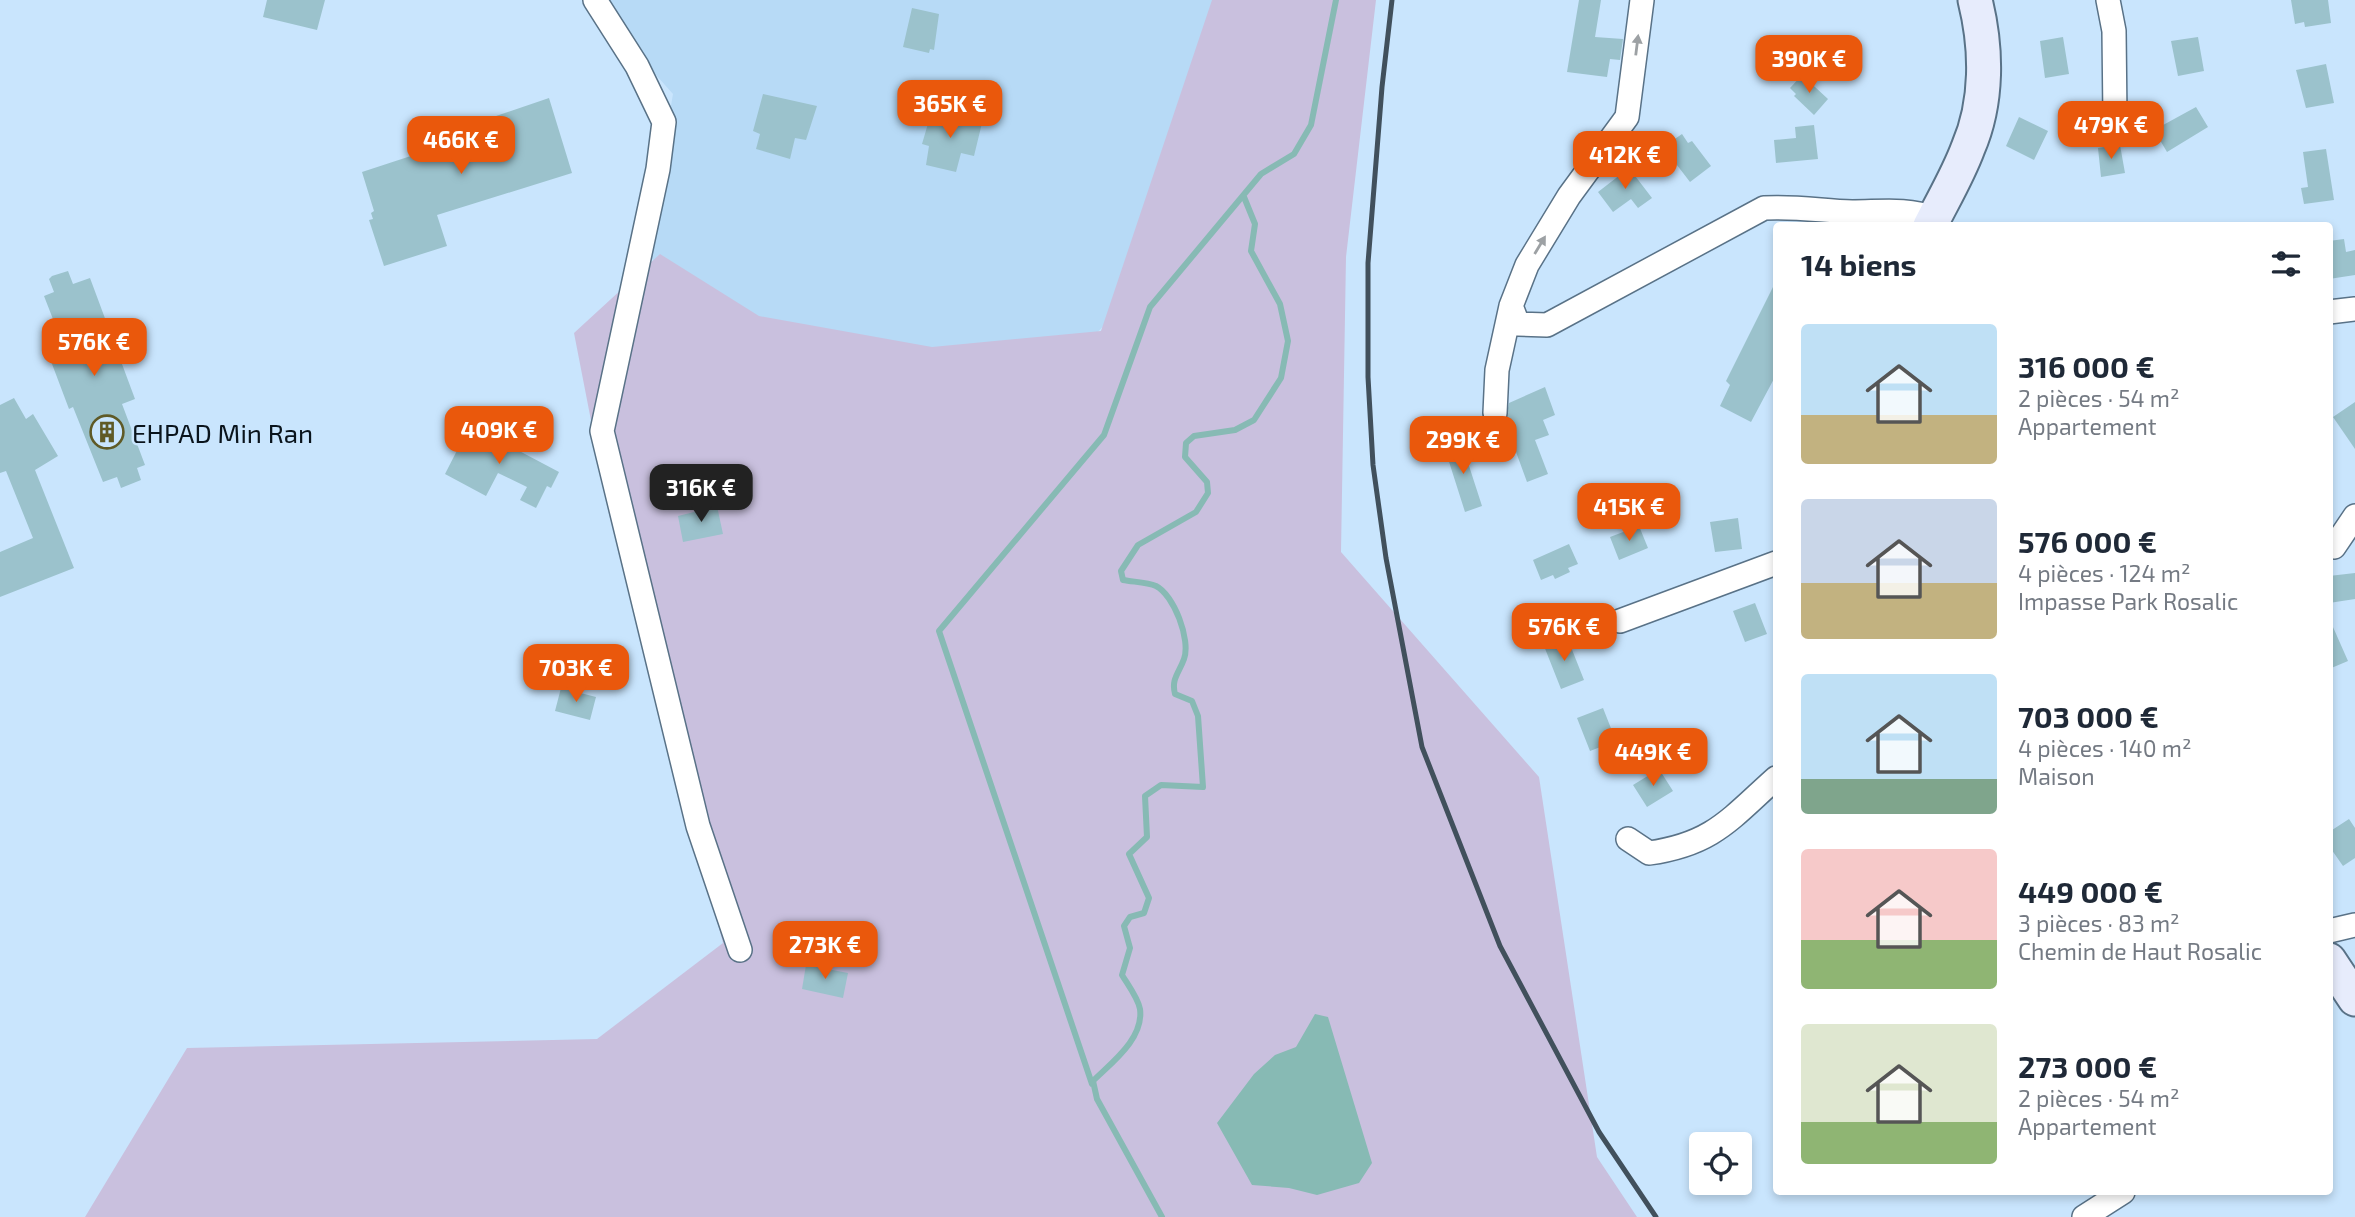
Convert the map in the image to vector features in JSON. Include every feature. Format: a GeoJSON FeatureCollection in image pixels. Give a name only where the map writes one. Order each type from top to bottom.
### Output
{"type":"FeatureCollection","features":[{"type":"Feature","properties":{"kind":"main road"},"geometry":{"type":"LineString","coordinates":[[1936,214],[1969,147],[1981,98],[1985,48],[1975,0]]}},
{"type":"Feature","properties":{"kind":"main road"},"geometry":{"type":"LineString","coordinates":[[2333,966],[2355,999]]}},
{"type":"Feature","properties":{"kind":"street"},"geometry":{"type":"LineString","coordinates":[[595,0],[637,66],[664,122],[658,169],[602,431],[698,826],[740,950]]}},
{"type":"Feature","properties":{"kind":"street"},"geometry":{"type":"LineString","coordinates":[[1496,413],[1497,370],[1511,306],[1527,265],[1569,196],[1627,117],[1642,0]]}},
{"type":"Feature","properties":{"kind":"street"},"geometry":{"type":"LineString","coordinates":[[2108,0],[2114,31],[2115,118]]}},
{"type":"Feature","properties":{"kind":"street"},"geometry":{"type":"LineString","coordinates":[[1511,306],[1518,324],[1547,325],[1764,208],[1792,206],[1850,212],[1904,210],[1936,214]]}},
{"type":"Feature","properties":{"kind":"street"},"geometry":{"type":"LineString","coordinates":[[2333,312],[2355,309]]}},
{"type":"Feature","properties":{"kind":"street"},"geometry":{"type":"LineString","coordinates":[[2334,547],[2355,516]]}},
{"type":"Feature","properties":{"kind":"street"},"geometry":{"type":"LineString","coordinates":[[1620,621],[1773,564]]}},
{"type":"Feature","properties":{"kind":"street"},"geometry":{"type":"LineString","coordinates":[[1628,839],[1649,853],[1680,848],[1712,835],[1773,781]]}},
{"type":"Feature","properties":{"kind":"street"},"geometry":{"type":"LineString","coordinates":[[2333,929],[2355,925]]}},
{"type":"Feature","properties":{"kind":"street"},"geometry":{"type":"LineString","coordinates":[[2084,1217],[2118,1195]]}},
{"type":"Feature","properties":{"kind":"shaded area"},"geometry":{"type":"Polygon","coordinates":[[[608,0],[1236,0],[1110,319],[1040,393],[719,314],[672,284],[646,251],[673,94],[623,38],[608,0]]]}},
{"type":"Feature","properties":{"kind":"shaded area"},"geometry":{"type":"Polygon","coordinates":[[[1212,0],[1376,0],[1346,257],[1341,552],[1539,777],[1597,1157],[1637,1217],[85,1217],[187,1048],[597,1039],[723,943],[609,513],[574,333],[660,254],[759,316],[932,347],[1101,331],[1212,0]]]}},
{"type":"Feature","properties":{"kind":"shaded area"},"geometry":{"type":"Polygon","coordinates":[[[1315,1014],[1328,1017],[1372,1163],[1359,1183],[1317,1195],[1289,1188],[1252,1185],[1217,1123],[1254,1074],[1275,1055],[1296,1047],[1315,1014]]]}},
{"type":"Feature","properties":{"kind":"building"},"geometry":{"type":"Polygon","coordinates":[[[267,0],[325,0],[317,30],[263,17],[267,0]]]}},
{"type":"Feature","properties":{"kind":"building"},"geometry":{"type":"Polygon","coordinates":[[[1579,0],[1601,0],[1595,37],[1623,39],[1620,60],[1610,59],[1607,77],[1567,72],[1579,0]]]}},
{"type":"Feature","properties":{"kind":"building"},"geometry":{"type":"Polygon","coordinates":[[[2291,0],[2328,0],[2331,23],[2305,27],[2304,22],[2295,24],[2291,0]]]}},
{"type":"Feature","properties":{"kind":"building"},"geometry":{"type":"Polygon","coordinates":[[[912,8],[939,14],[934,50],[930,49],[929,53],[903,47],[912,8]]]}},
{"type":"Feature","properties":{"kind":"building"},"geometry":{"type":"Polygon","coordinates":[[[2063,37],[2069,74],[2045,78],[2040,41],[2063,37]]]}},
{"type":"Feature","properties":{"kind":"building"},"geometry":{"type":"Polygon","coordinates":[[[2198,37],[2204,71],[2178,76],[2171,41],[2198,37]]]}},
{"type":"Feature","properties":{"kind":"building"},"geometry":{"type":"Polygon","coordinates":[[[2326,64],[2334,103],[2306,108],[2296,70],[2326,64]]]}},
{"type":"Feature","properties":{"kind":"building"},"geometry":{"type":"Polygon","coordinates":[[[1802,75],[1828,99],[1814,115],[1794,96],[1796,94],[1790,88],[1802,75]]]}},
{"type":"Feature","properties":{"kind":"building"},"geometry":{"type":"Polygon","coordinates":[[[763,94],[817,106],[806,140],[795,138],[790,159],[756,149],[760,134],[753,131],[763,94]]]}},
{"type":"Feature","properties":{"kind":"building"},"geometry":{"type":"Polygon","coordinates":[[[549,98],[572,173],[437,215],[447,246],[384,266],[369,220],[373,219],[371,213],[374,211],[362,172],[417,154],[414,144],[549,98]]]}},
{"type":"Feature","properties":{"kind":"building"},"geometry":{"type":"Polygon","coordinates":[[[2196,107],[2208,127],[2167,152],[2154,130],[2196,107]]]}},
{"type":"Feature","properties":{"kind":"building"},"geometry":{"type":"Polygon","coordinates":[[[932,110],[982,123],[974,156],[961,153],[956,172],[926,165],[929,146],[922,144],[932,110]]]}},
{"type":"Feature","properties":{"kind":"building"},"geometry":{"type":"Polygon","coordinates":[[[2019,117],[2048,131],[2034,160],[2006,146],[2019,117]]]}},
{"type":"Feature","properties":{"kind":"building"},"geometry":{"type":"Polygon","coordinates":[[[1814,125],[1818,159],[1776,163],[1774,140],[1796,138],[1795,127],[1814,125]]]}},
{"type":"Feature","properties":{"kind":"building"},"geometry":{"type":"Polygon","coordinates":[[[1682,134],[1688,143],[1692,141],[1711,166],[1690,182],[1670,156],[1673,155],[1666,145],[1682,134]]]}},
{"type":"Feature","properties":{"kind":"building"},"geometry":{"type":"Polygon","coordinates":[[[2120,145],[2125,173],[2101,177],[2098,148],[2120,145]]]}},
{"type":"Feature","properties":{"kind":"building"},"geometry":{"type":"Polygon","coordinates":[[[2326,149],[2334,200],[2304,204],[2301,188],[2308,187],[2303,152],[2326,149]]]}},
{"type":"Feature","properties":{"kind":"building"},"geometry":{"type":"Polygon","coordinates":[[[1629,168],[1652,198],[1638,208],[1631,199],[1613,212],[1598,192],[1629,168]]]}},
{"type":"Feature","properties":{"kind":"building"},"geometry":{"type":"Polygon","coordinates":[[[2344,239],[2346,252],[2355,250],[2355,275],[2333,278],[2333,240],[2344,239]]]}},
{"type":"Feature","properties":{"kind":"building"},"geometry":{"type":"Polygon","coordinates":[[[68,271],[73,284],[90,278],[135,399],[122,404],[145,465],[137,468],[141,480],[121,488],[117,477],[103,482],[73,407],[69,409],[49,356],[65,350],[44,296],[54,292],[49,279],[68,271]]]}},
{"type":"Feature","properties":{"kind":"building"},"geometry":{"type":"Polygon","coordinates":[[[1773,287],[1773,381],[1751,422],[1720,406],[1730,385],[1726,381],[1773,287]]]}},
{"type":"Feature","properties":{"kind":"building"},"geometry":{"type":"Polygon","coordinates":[[[1545,387],[1555,415],[1543,420],[1549,435],[1535,440],[1548,474],[1527,482],[1505,422],[1509,403],[1545,387]]]}},
{"type":"Feature","properties":{"kind":"building"},"geometry":{"type":"Polygon","coordinates":[[[14,398],[26,419],[33,414],[58,456],[35,470],[74,568],[0,597],[0,552],[33,538],[6,471],[0,473],[0,405],[14,398]]]}},
{"type":"Feature","properties":{"kind":"building"},"geometry":{"type":"Polygon","coordinates":[[[2355,402],[2355,449],[2333,417],[2355,402]]]}},
{"type":"Feature","properties":{"kind":"building"},"geometry":{"type":"Polygon","coordinates":[[[470,425],[559,472],[551,488],[547,486],[536,508],[520,500],[527,487],[498,473],[486,496],[445,474],[470,425]]]}},
{"type":"Feature","properties":{"kind":"building"},"geometry":{"type":"Polygon","coordinates":[[[1460,438],[1482,506],[1465,512],[1444,446],[1460,438]]]}},
{"type":"Feature","properties":{"kind":"building"},"geometry":{"type":"Polygon","coordinates":[[[717,506],[723,534],[683,542],[678,516],[698,511],[698,508],[717,506]]]}},
{"type":"Feature","properties":{"kind":"building"},"geometry":{"type":"Polygon","coordinates":[[[1738,518],[1742,549],[1715,552],[1710,522],[1738,518]]]}},
{"type":"Feature","properties":{"kind":"building"},"geometry":{"type":"Polygon","coordinates":[[[1639,526],[1648,548],[1619,560],[1610,537],[1639,526]]]}},
{"type":"Feature","properties":{"kind":"building"},"geometry":{"type":"Polygon","coordinates":[[[1569,544],[1578,564],[1568,568],[1570,572],[1555,579],[1553,575],[1541,580],[1533,560],[1569,544]]]}},
{"type":"Feature","properties":{"kind":"building"},"geometry":{"type":"Polygon","coordinates":[[[2355,573],[2355,599],[2333,602],[2333,576],[2355,573]]]}},
{"type":"Feature","properties":{"kind":"building"},"geometry":{"type":"Polygon","coordinates":[[[1755,603],[1767,634],[1745,642],[1733,611],[1755,603]]]}},
{"type":"Feature","properties":{"kind":"building"},"geometry":{"type":"Polygon","coordinates":[[[2333,627],[2348,661],[2333,667],[2333,627]]]}},
{"type":"Feature","properties":{"kind":"building"},"geometry":{"type":"Polygon","coordinates":[[[1567,637],[1584,680],[1561,689],[1544,646],[1567,637]]]}},
{"type":"Feature","properties":{"kind":"building"},"geometry":{"type":"Polygon","coordinates":[[[561,688],[596,697],[590,720],[555,711],[561,688]]]}},
{"type":"Feature","properties":{"kind":"building"},"geometry":{"type":"Polygon","coordinates":[[[1603,708],[1616,741],[1590,751],[1577,718],[1603,708]]]}},
{"type":"Feature","properties":{"kind":"building"},"geometry":{"type":"Polygon","coordinates":[[[1659,769],[1673,791],[1647,807],[1633,785],[1659,769]]]}},
{"type":"Feature","properties":{"kind":"building"},"geometry":{"type":"Polygon","coordinates":[[[2349,819],[2355,828],[2355,858],[2343,866],[2333,852],[2333,829],[2349,819]]]}},
{"type":"Feature","properties":{"kind":"building"},"geometry":{"type":"Polygon","coordinates":[[[806,965],[848,973],[843,998],[802,989],[806,965]]]}},
{"type":"Feature","properties":{"kind":"waterway"},"geometry":{"type":"LineString","coordinates":[[1092,1084],[939,631],[1104,435],[1150,307],[1261,174],[1294,154],[1311,125],[1336,0]]}},
{"type":"Feature","properties":{"kind":"waterway"},"geometry":{"type":"LineString","coordinates":[[1162,1217],[1097,1099],[1093,1081],[1125,1050],[1140,1020],[1137,1000],[1122,975],[1130,948],[1124,926],[1130,917],[1144,913],[1149,898],[1129,854],[1147,837],[1145,796],[1161,785],[1203,787],[1198,716],[1192,701],[1175,694],[1174,689],[1186,651],[1183,630],[1175,608],[1156,586],[1123,580],[1121,571],[1138,545],[1196,512],[1208,493],[1207,482],[1185,457],[1186,443],[1194,436],[1235,430],[1254,420],[1281,378],[1288,341],[1280,304],[1251,251],[1255,224],[1244,197]]}},
{"type":"Feature","properties":{"kind":"railway"},"geometry":{"type":"LineString","coordinates":[[1392,0],[1368,263],[1368,377],[1373,465],[1386,558],[1422,747],[1500,946],[1599,1132],[1656,1217]]}},
{"type":"Feature","properties":{"kind":"place","name":"EHPAD Min Ran"},"geometry":{"type":"Point","coordinates":[107,432]}}]}
